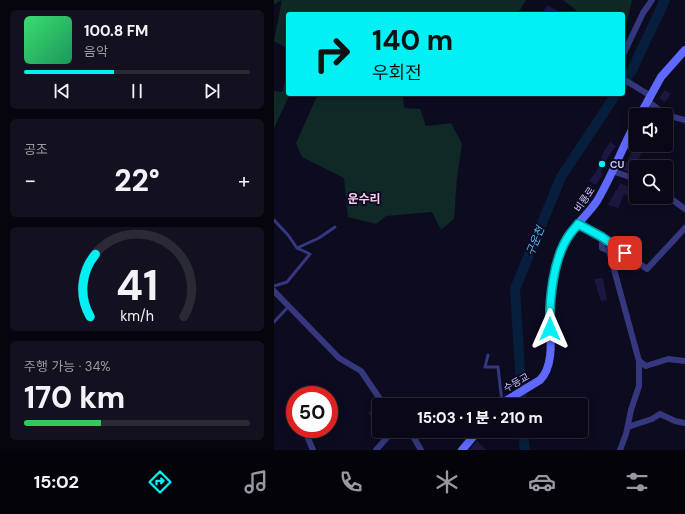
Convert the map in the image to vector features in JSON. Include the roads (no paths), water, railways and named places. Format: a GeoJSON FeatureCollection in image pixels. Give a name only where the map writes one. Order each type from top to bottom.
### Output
{"type":"FeatureCollection","features":[{"type":"Feature","properties":{"kind":"main road"},"geometry":{"type":"LineString","coordinates":[[643,108],[660,76],[685,50]]}},
{"type":"Feature","properties":{"kind":"main road","name":"비룡로"},"geometry":{"type":"LineString","coordinates":[[540,380],[548,369],[551,343],[550,315],[552,291],[557,264],[564,244],[570,234],[597,200],[629,136]]}},
{"type":"Feature","properties":{"kind":"main road","name":"수동교"},"geometry":{"type":"LineString","coordinates":[[509,398],[540,380]]}},
{"type":"Feature","properties":{"kind":"main road"},"geometry":{"type":"LineString","coordinates":[[462,450],[472,438]]}},
{"type":"Feature","properties":{"kind":"street"},"geometry":{"type":"LineString","coordinates":[[625,51],[652,0]]}},
{"type":"Feature","properties":{"kind":"street"},"geometry":{"type":"LineString","coordinates":[[625,80],[648,97],[659,108]]}},
{"type":"Feature","properties":{"kind":"street"},"geometry":{"type":"LineString","coordinates":[[673,117],[685,120]]}},
{"type":"Feature","properties":{"kind":"street"},"geometry":{"type":"LineString","coordinates":[[612,171],[629,177]]}},
{"type":"Feature","properties":{"kind":"street"},"geometry":{"type":"LineString","coordinates":[[673,200],[685,209]]}},
{"type":"Feature","properties":{"kind":"street"},"geometry":{"type":"LineString","coordinates":[[578,224],[602,237],[647,269],[685,228]]}},
{"type":"Feature","properties":{"kind":"street"},"geometry":{"type":"LineString","coordinates":[[602,237],[602,248],[609,251],[639,361],[639,386],[620,450]]}},
{"type":"Feature","properties":{"kind":"street"},"geometry":{"type":"LineString","coordinates":[[274,291],[339,358],[361,370],[379,398]]}},
{"type":"Feature","properties":{"kind":"street"},"geometry":{"type":"LineString","coordinates":[[639,361],[646,366],[668,359],[685,362]]}},
{"type":"Feature","properties":{"kind":"street"},"geometry":{"type":"LineString","coordinates":[[628,427],[652,419],[660,414],[675,421],[685,423]]}},
{"type":"Feature","properties":{"kind":"street"},"geometry":{"type":"LineString","coordinates":[[308,438],[313,450]]}},
{"type":"Feature","properties":{"kind":"street"},"geometry":{"type":"LineString","coordinates":[[376,450],[387,438]]}},
{"type":"Feature","properties":{"kind":"street"},"geometry":{"type":"LineString","coordinates":[[414,438],[421,450]]}},
{"type":"Feature","properties":{"kind":"lane"},"geometry":{"type":"LineString","coordinates":[[274,220],[288,235],[297,248],[310,254],[287,282],[274,286]]}},
{"type":"Feature","properties":{"kind":"lane"},"geometry":{"type":"LineString","coordinates":[[297,248],[319,238],[335,227]]}},
{"type":"Feature","properties":{"kind":"lane"},"geometry":{"type":"LineString","coordinates":[[274,322],[289,306]]}},
{"type":"Feature","properties":{"kind":"lane"},"geometry":{"type":"LineString","coordinates":[[488,355],[485,367],[498,367],[501,398]]}},
{"type":"Feature","properties":{"kind":"waterway","name":"구운천"},"geometry":{"type":"LineString","coordinates":[[625,81],[632,70],[665,0]]}},
{"type":"Feature","properties":{"kind":"waterway","name":"구운천"},"geometry":{"type":"LineString","coordinates":[[522,398],[515,289],[561,177],[615,96]]}},
{"type":"Feature","properties":{"kind":"waterway","name":"구운천"},"geometry":{"type":"LineString","coordinates":[[524,438],[525,450]]}},
{"type":"Feature","properties":{"kind":"place","name":"CU"},"geometry":{"type":"Point","coordinates":[602,164]}},
{"type":"Feature","properties":{"kind":"district","name":"운수리"},"geometry":{"type":"Point","coordinates":[364,199]}}]}
